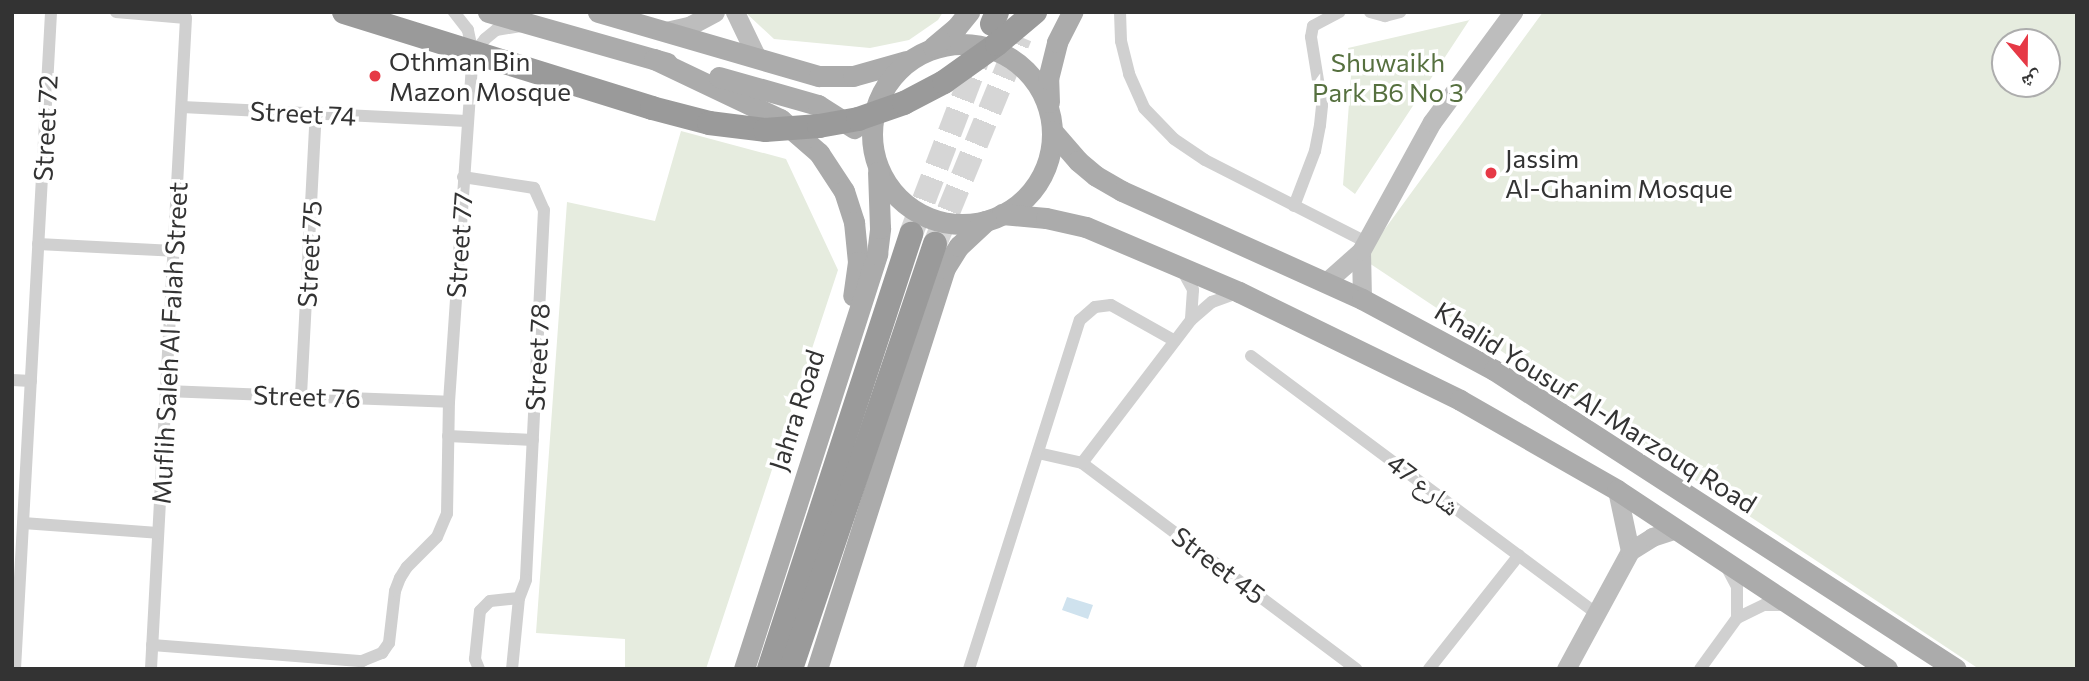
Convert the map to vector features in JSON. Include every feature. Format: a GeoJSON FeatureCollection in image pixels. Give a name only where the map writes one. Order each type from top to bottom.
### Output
{"type":"FeatureCollection","features":[{"type":"Feature","properties":{"kind":"highway"},"geometry":{"type":"LineString","coordinates":[[344,12],[652,108],[709,123],[765,130],[845,121],[904,103],[944,82],[997,44],[1033,12]]}},
{"type":"Feature","properties":{"kind":"highway"},"geometry":{"type":"LineString","coordinates":[[1020,37],[1033,12]]}},
{"type":"Feature","properties":{"kind":"highway","name":"Jahra Road"},"geometry":{"type":"LineString","coordinates":[[769,669],[911,234]]}},
{"type":"Feature","properties":{"kind":"highway"},"geometry":{"type":"LineString","coordinates":[[791,669],[935,244]]}},
{"type":"Feature","properties":{"kind":"main road"},"geometry":{"type":"LineString","coordinates":[[488,12],[818,105],[841,118],[875,156],[886,183],[913,210],[948,223],[994,217],[1046,218],[1086,227],[1239,292],[1460,400],[1616,491],[1886,669]]}},
{"type":"Feature","properties":{"kind":"main road"},"geometry":{"type":"LineString","coordinates":[[598,12],[809,75],[834,78],[863,74],[955,44],[980,45],[1004,54],[1024,68],[1040,88],[1051,121]]}},
{"type":"Feature","properties":{"kind":"main road"},"geometry":{"type":"LineString","coordinates":[[875,156],[876,106],[890,80],[956,28],[969,12]]}},
{"type":"Feature","properties":{"kind":"main road"},"geometry":{"type":"LineString","coordinates":[[817,669],[945,268],[959,246],[994,217],[1027,196],[1044,171],[1051,121],[1048,79],[1057,42],[1072,12]]}},
{"type":"Feature","properties":{"kind":"main road"},"geometry":{"type":"LineString","coordinates":[[654,59],[780,119],[813,146],[838,180],[854,222],[858,262],[836,380]]}},
{"type":"Feature","properties":{"kind":"main road","name":"Khalid Yousuf Al-Marzouq Road"},"geometry":{"type":"LineString","coordinates":[[1051,121],[1096,176],[1362,299],[1494,370],[1956,669]]}},
{"type":"Feature","properties":{"kind":"main road","name":"Jahra Road"},"geometry":{"type":"LineString","coordinates":[[744,669],[877,254],[880,228],[875,156]]}},
{"type":"Feature","properties":{"kind":"street","name":"Street 72"},"geometry":{"type":"LineString","coordinates":[[15,669],[51,12]]}},
{"type":"Feature","properties":{"kind":"street","name":"Muflih Saleh Al Falah Street"},"geometry":{"type":"LineString","coordinates":[[116,12],[186,18],[151,669]]}},
{"type":"Feature","properties":{"kind":"street","name":"Street 77"},"geometry":{"type":"LineString","coordinates":[[152,645],[362,661],[382,653],[389,643],[395,592],[400,578],[407,567],[437,537],[447,514],[449,402],[473,54],[468,30],[454,12]]}},
{"type":"Feature","properties":{"kind":"street"},"geometry":{"type":"LineString","coordinates":[[666,31],[691,25],[715,12]]}},
{"type":"Feature","properties":{"kind":"street"},"geometry":{"type":"LineString","coordinates":[[735,12],[757,58]]}},
{"type":"Feature","properties":{"kind":"street"},"geometry":{"type":"LineString","coordinates":[[1121,12],[1121,41],[1129,74],[1144,108],[1174,139],[1205,160],[1294,205],[1363,246]]}},
{"type":"Feature","properties":{"kind":"street"},"geometry":{"type":"LineString","coordinates":[[1294,205],[1315,151],[1320,125],[1322,105],[1311,37],[1313,26],[1339,12]]}},
{"type":"Feature","properties":{"kind":"street"},"geometry":{"type":"LineString","coordinates":[[1370,12],[1385,16],[1400,12]]}},
{"type":"Feature","properties":{"kind":"street"},"geometry":{"type":"LineString","coordinates":[[1326,282],[1363,246],[1432,122],[1513,12]]}},
{"type":"Feature","properties":{"kind":"street"},"geometry":{"type":"LineString","coordinates":[[473,54],[485,38],[496,30],[510,26],[538,26]]}},
{"type":"Feature","properties":{"kind":"street","name":"Street 74"},"geometry":{"type":"LineString","coordinates":[[182,107],[467,121]]}},
{"type":"Feature","properties":{"kind":"street","name":"Street 75"},"geometry":{"type":"LineString","coordinates":[[301,395],[316,114]]}},
{"type":"Feature","properties":{"kind":"street","name":"Street 78"},"geometry":{"type":"LineString","coordinates":[[463,177],[527,185],[534,188],[544,210],[526,580],[519,598],[512,669]]}},
{"type":"Feature","properties":{"kind":"street"},"geometry":{"type":"LineString","coordinates":[[38,244],[174,251]]}},
{"type":"Feature","properties":{"kind":"street"},"geometry":{"type":"LineString","coordinates":[[1362,299],[1363,246]]}},
{"type":"Feature","properties":{"kind":"street"},"geometry":{"type":"LineString","coordinates":[[1177,264],[1193,290],[1191,320]]}},
{"type":"Feature","properties":{"kind":"street"},"geometry":{"type":"LineString","coordinates":[[1038,453],[1082,463],[1191,320],[1212,302],[1239,292]]}},
{"type":"Feature","properties":{"kind":"street"},"geometry":{"type":"LineString","coordinates":[[969,669],[1076,330],[1088,311],[1111,305],[1175,341]]}},
{"type":"Feature","properties":{"kind":"street","name":"شارع 47"},"geometry":{"type":"LineString","coordinates":[[1251,356],[1596,613]]}},
{"type":"Feature","properties":{"kind":"street"},"geometry":{"type":"LineString","coordinates":[[12,380],[31,381]]}},
{"type":"Feature","properties":{"kind":"street","name":"Street 76"},"geometry":{"type":"LineString","coordinates":[[166,391],[449,402]]}},
{"type":"Feature","properties":{"kind":"street"},"geometry":{"type":"LineString","coordinates":[[448,436],[533,440]]}},
{"type":"Feature","properties":{"kind":"street","name":"Street 45"},"geometry":{"type":"LineString","coordinates":[[1082,463],[1356,669]]}},
{"type":"Feature","properties":{"kind":"street"},"geometry":{"type":"LineString","coordinates":[[1616,491],[1630,551]]}},
{"type":"Feature","properties":{"kind":"street"},"geometry":{"type":"LineString","coordinates":[[23,523],[158,533]]}},
{"type":"Feature","properties":{"kind":"street"},"geometry":{"type":"LineString","coordinates":[[1566,669],[1630,551],[1652,537],[1676,529]]}},
{"type":"Feature","properties":{"kind":"street"},"geometry":{"type":"LineString","coordinates":[[1429,669],[1518,555]]}},
{"type":"Feature","properties":{"kind":"street"},"geometry":{"type":"LineString","coordinates":[[1721,559],[1737,587],[1737,618]]}},
{"type":"Feature","properties":{"kind":"street"},"geometry":{"type":"LineString","coordinates":[[478,669],[475,659],[480,611],[490,601],[519,598]]}},
{"type":"Feature","properties":{"kind":"street"},"geometry":{"type":"LineString","coordinates":[[1700,669],[1737,618],[1764,605],[1794,607]]}},
{"type":"Feature","properties":{"kind":"street"},"geometry":{"type":"LineString","coordinates":[[1331,669],[1335,653]]}},
{"type":"Feature","properties":{"kind":"green space"},"geometry":{"type":"Polygon","coordinates":[[[745,12],[943,12],[938,20],[909,40],[870,48],[774,39],[745,12]]]}},
{"type":"Feature","properties":{"kind":"green space"},"geometry":{"type":"Polygon","coordinates":[[[1543,12],[2077,12],[2077,669],[1979,669],[1363,259],[1543,12]]]}},
{"type":"Feature","properties":{"kind":"green space","name":"Shuwaikh Park B6 No 3"},"geometry":{"type":"Polygon","coordinates":[[[1469,20],[1355,194],[1343,185],[1352,62],[1348,48],[1469,20]]]}},
{"type":"Feature","properties":{"kind":"green space"},"geometry":{"type":"Polygon","coordinates":[[[681,131],[786,159],[838,270],[706,669],[625,669],[625,639],[536,633],[567,202],[655,221],[681,131]]]}},
{"type":"Feature","properties":{"kind":"water"},"geometry":{"type":"Polygon","coordinates":[[[1067,597],[1093,605],[1088,619],[1062,610],[1067,597]]]}},
{"type":"Feature","properties":{"kind":"tunnel"},"geometry":{"type":"LineString","coordinates":[[935,244],[1020,37]]}},
{"type":"Feature","properties":{"kind":"tunnel"},"geometry":{"type":"LineString","coordinates":[[911,234],[982,48]]}},
{"type":"Feature","properties":{"kind":"place","name":"Othman Bin Mazon Mosque"},"geometry":{"type":"Point","coordinates":[375,76]}},
{"type":"Feature","properties":{"kind":"place","name":"Jassim Al-Ghanim Mosque"},"geometry":{"type":"Point","coordinates":[1491,173]}}]}
